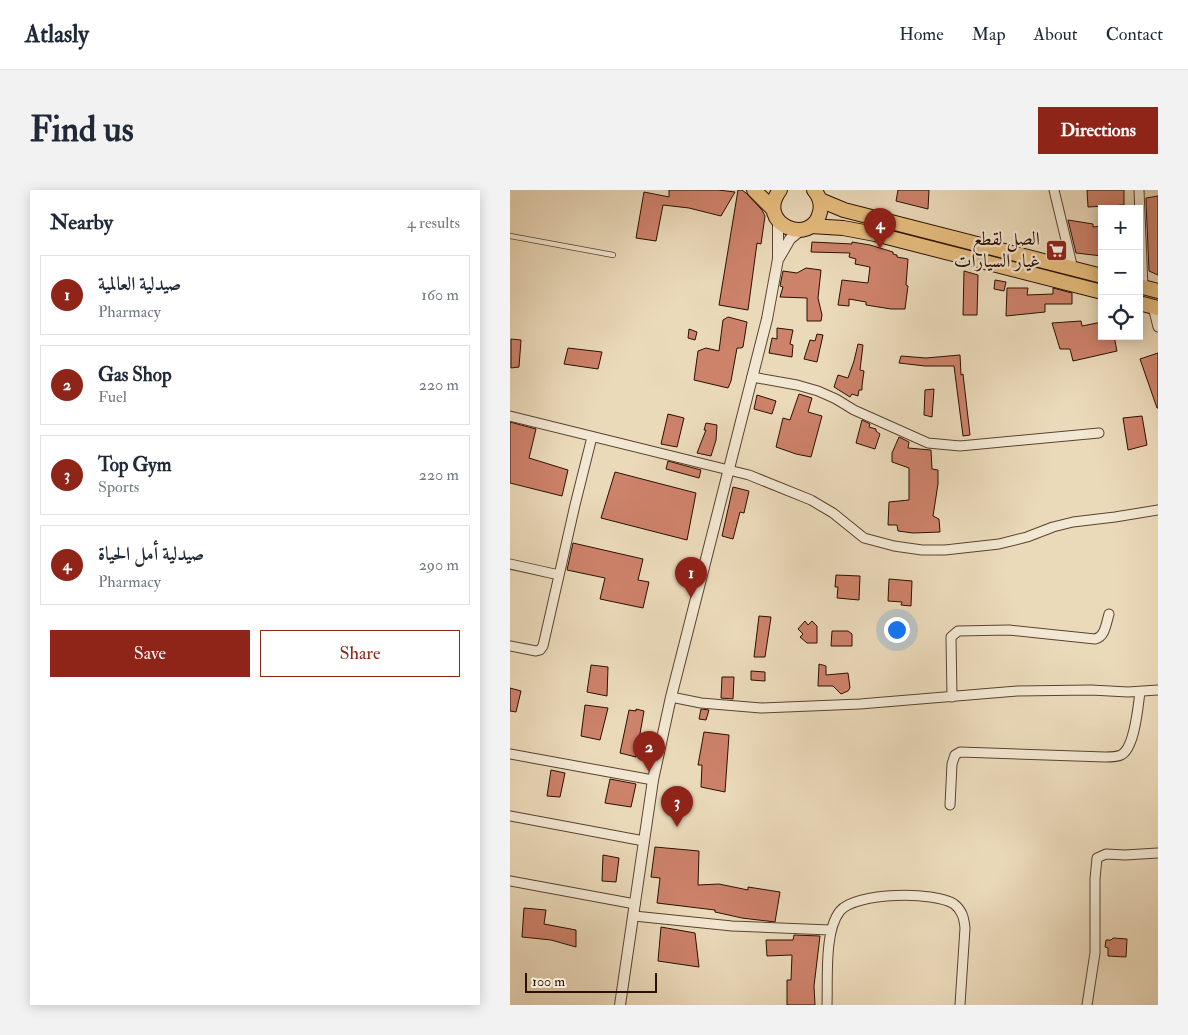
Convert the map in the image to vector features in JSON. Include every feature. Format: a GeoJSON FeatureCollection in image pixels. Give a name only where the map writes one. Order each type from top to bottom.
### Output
{"type":"FeatureCollection","features":[{"type":"Feature","properties":{"kind":"main road"},"geometry":{"type":"LineString","coordinates":[[754,190],[789,229],[844,228],[875,234],[1098,291]]}},
{"type":"Feature","properties":{"kind":"main road"},"geometry":{"type":"LineString","coordinates":[[776,215],[776,196],[780,190]]}},
{"type":"Feature","properties":{"kind":"main road"},"geometry":{"type":"LineString","coordinates":[[806,228],[815,222],[820,212],[818,194]]}},
{"type":"Feature","properties":{"kind":"main road"},"geometry":{"type":"LineString","coordinates":[[818,194],[826,204],[844,210],[1098,275]]}},
{"type":"Feature","properties":{"kind":"main road"},"geometry":{"type":"LineString","coordinates":[[1143,287],[1158,291]]}},
{"type":"Feature","properties":{"kind":"main road"},"geometry":{"type":"LineString","coordinates":[[1143,304],[1156,308]]}},
{"type":"Feature","properties":{"kind":"street"},"geometry":{"type":"LineString","coordinates":[[1054,190],[1072,269]]}},
{"type":"Feature","properties":{"kind":"street"},"geometry":{"type":"LineString","coordinates":[[1139,190],[1140,250]]}},
{"type":"Feature","properties":{"kind":"street"},"geometry":{"type":"LineString","coordinates":[[620,1005],[653,780],[671,697],[767,319],[778,259],[776,215]]}},
{"type":"Feature","properties":{"kind":"street"},"geometry":{"type":"LineString","coordinates":[[778,259],[790,239],[806,228]]}},
{"type":"Feature","properties":{"kind":"street"},"geometry":{"type":"LineString","coordinates":[[1156,308],[1158,327]]}},
{"type":"Feature","properties":{"kind":"street"},"geometry":{"type":"LineString","coordinates":[[752,377],[797,385],[818,391],[868,417],[928,443],[960,446],[1099,434]]}},
{"type":"Feature","properties":{"kind":"street"},"geometry":{"type":"LineString","coordinates":[[510,416],[728,468],[749,475],[811,500],[833,513],[864,538],[894,546],[922,550],[945,550],[999,544],[1027,538],[1053,527],[1073,522],[1158,510]]}},
{"type":"Feature","properties":{"kind":"street"},"geometry":{"type":"LineString","coordinates":[[510,646],[536,651],[540,650],[543,646],[592,437]]}},
{"type":"Feature","properties":{"kind":"street"},"geometry":{"type":"LineString","coordinates":[[510,564],[560,575]]}},
{"type":"Feature","properties":{"kind":"street"},"geometry":{"type":"LineString","coordinates":[[952,697],[951,638],[958,631],[1009,630],[1094,639],[1099,638],[1104,633],[1109,614]]}},
{"type":"Feature","properties":{"kind":"street"},"geometry":{"type":"LineString","coordinates":[[671,697],[701,704],[761,708],[860,704],[1017,691],[1090,690],[1140,692],[1158,690]]}},
{"type":"Feature","properties":{"kind":"street"},"geometry":{"type":"LineString","coordinates":[[950,805],[952,764],[955,755],[960,752],[1105,757],[1121,755],[1128,748],[1132,736],[1140,692]]}},
{"type":"Feature","properties":{"kind":"street"},"geometry":{"type":"LineString","coordinates":[[510,754],[653,780]]}},
{"type":"Feature","properties":{"kind":"street"},"geometry":{"type":"LineString","coordinates":[[510,816],[644,841]]}},
{"type":"Feature","properties":{"kind":"street"},"geometry":{"type":"LineString","coordinates":[[1087,1005],[1094,953],[1097,858],[1106,854],[1158,853]]}},
{"type":"Feature","properties":{"kind":"street"},"geometry":{"type":"LineString","coordinates":[[510,881],[635,904]]}},
{"type":"Feature","properties":{"kind":"street"},"geometry":{"type":"LineString","coordinates":[[827,1005],[830,930],[838,913],[852,902],[885,896],[911,896],[936,899],[953,904],[960,911],[964,918],[965,928],[960,1005]]}},
{"type":"Feature","properties":{"kind":"street"},"geometry":{"type":"LineString","coordinates":[[634,916],[732,926],[830,930]]}},
{"type":"Feature","properties":{"kind":"lane"},"geometry":{"type":"LineString","coordinates":[[510,236],[613,254]]}},
{"type":"Feature","properties":{"kind":"building"},"geometry":{"type":"Polygon","coordinates":[[[669,190],[735,192],[721,216],[689,208],[663,205],[656,241],[636,238],[644,192],[669,197],[669,190]]]}},
{"type":"Feature","properties":{"kind":"building"},"geometry":{"type":"Polygon","coordinates":[[[738,190],[746,193],[762,210],[765,216],[761,244],[757,243],[748,310],[719,305],[738,190]]]}},
{"type":"Feature","properties":{"kind":"building"},"geometry":{"type":"Polygon","coordinates":[[[898,190],[929,190],[928,209],[896,201],[898,190]]]}},
{"type":"Feature","properties":{"kind":"building"},"geometry":{"type":"Polygon","coordinates":[[[1087,190],[1124,190],[1124,205],[1088,207],[1087,190]]]}},
{"type":"Feature","properties":{"kind":"building"},"geometry":{"type":"Polygon","coordinates":[[[1158,196],[1158,275],[1149,271],[1146,198],[1158,196]]]}},
{"type":"Feature","properties":{"kind":"building"},"geometry":{"type":"Polygon","coordinates":[[[1068,220],[1093,224],[1093,227],[1098,226],[1098,256],[1076,253],[1068,220]]]}},
{"type":"Feature","properties":{"kind":"building"},"geometry":{"type":"Polygon","coordinates":[[[812,242],[852,244],[852,242],[870,245],[893,252],[897,257],[908,259],[906,285],[908,286],[905,309],[866,305],[866,302],[849,299],[849,306],[838,305],[842,280],[868,283],[870,267],[855,264],[856,259],[849,257],[850,253],[811,252],[812,242]]]}},
{"type":"Feature","properties":{"kind":"building"},"geometry":{"type":"Polygon","coordinates":[[[806,268],[821,270],[818,298],[822,315],[821,321],[807,321],[807,298],[780,297],[783,287],[780,286],[783,271],[797,273],[806,268]]]}},
{"type":"Feature","properties":{"kind":"building"},"geometry":{"type":"Polygon","coordinates":[[[964,271],[978,275],[977,315],[963,315],[964,271]]]}},
{"type":"Feature","properties":{"kind":"building"},"geometry":{"type":"Polygon","coordinates":[[[995,280],[1006,282],[1004,291],[994,289],[995,280]]]}},
{"type":"Feature","properties":{"kind":"building"},"geometry":{"type":"Polygon","coordinates":[[[1007,288],[1028,288],[1027,295],[1053,294],[1053,288],[1072,293],[1072,304],[1045,304],[1045,312],[1006,316],[1007,288]]]}},
{"type":"Feature","properties":{"kind":"building"},"geometry":{"type":"Polygon","coordinates":[[[728,317],[747,322],[743,347],[737,348],[728,388],[694,380],[698,351],[706,348],[719,351],[723,320],[728,317]]]}},
{"type":"Feature","properties":{"kind":"building"},"geometry":{"type":"Polygon","coordinates":[[[1081,321],[1082,326],[1098,323],[1098,340],[1115,340],[1117,351],[1073,361],[1070,349],[1060,349],[1052,323],[1081,321]]]}},
{"type":"Feature","properties":{"kind":"building"},"geometry":{"type":"Polygon","coordinates":[[[777,328],[793,330],[790,344],[793,345],[792,357],[769,353],[772,338],[777,339],[777,328]]]}},
{"type":"Feature","properties":{"kind":"building"},"geometry":{"type":"Polygon","coordinates":[[[689,329],[697,332],[695,340],[688,338],[689,329]]]}},
{"type":"Feature","properties":{"kind":"building"},"geometry":{"type":"Polygon","coordinates":[[[817,334],[823,335],[817,362],[804,359],[810,340],[815,341],[817,334]]]}},
{"type":"Feature","properties":{"kind":"building"},"geometry":{"type":"Polygon","coordinates":[[[511,339],[521,340],[519,367],[511,368],[511,339]]]}},
{"type":"Feature","properties":{"kind":"building"},"geometry":{"type":"Polygon","coordinates":[[[858,344],[863,345],[860,370],[864,371],[862,390],[859,390],[858,396],[852,394],[850,397],[834,387],[838,375],[848,378],[858,344]]]}},
{"type":"Feature","properties":{"kind":"building"},"geometry":{"type":"Polygon","coordinates":[[[568,348],[602,352],[598,369],[564,364],[568,348]]]}},
{"type":"Feature","properties":{"kind":"building"},"geometry":{"type":"Polygon","coordinates":[[[1158,353],[1158,408],[1157,408],[1140,359],[1158,353]]]}},
{"type":"Feature","properties":{"kind":"building"},"geometry":{"type":"Polygon","coordinates":[[[960,355],[970,435],[963,436],[954,366],[925,366],[899,363],[901,356],[926,358],[960,355]]]}},
{"type":"Feature","properties":{"kind":"building"},"geometry":{"type":"Polygon","coordinates":[[[934,389],[932,417],[924,415],[925,390],[934,389]]]}},
{"type":"Feature","properties":{"kind":"building"},"geometry":{"type":"Polygon","coordinates":[[[799,394],[812,398],[808,412],[822,416],[811,457],[776,447],[783,418],[790,420],[799,394]]]}},
{"type":"Feature","properties":{"kind":"building"},"geometry":{"type":"Polygon","coordinates":[[[757,395],[776,401],[772,414],[754,409],[757,395]]]}},
{"type":"Feature","properties":{"kind":"building"},"geometry":{"type":"Polygon","coordinates":[[[668,414],[684,418],[677,447],[661,444],[668,414]]]}},
{"type":"Feature","properties":{"kind":"building"},"geometry":{"type":"Polygon","coordinates":[[[1142,416],[1147,445],[1128,450],[1123,418],[1142,416]]]}},
{"type":"Feature","properties":{"kind":"building"},"geometry":{"type":"Polygon","coordinates":[[[862,420],[870,424],[869,427],[876,429],[880,434],[875,449],[856,443],[862,420]]]}},
{"type":"Feature","properties":{"kind":"building"},"geometry":{"type":"Polygon","coordinates":[[[510,422],[536,429],[529,458],[568,470],[562,496],[510,483],[510,422]]]}},
{"type":"Feature","properties":{"kind":"building"},"geometry":{"type":"Polygon","coordinates":[[[706,423],[717,425],[716,440],[711,456],[697,453],[706,430],[704,430],[706,423]]]}},
{"type":"Feature","properties":{"kind":"building"},"geometry":{"type":"Polygon","coordinates":[[[899,437],[909,442],[908,448],[931,450],[932,469],[938,470],[938,484],[933,516],[939,519],[940,532],[913,533],[898,531],[897,525],[888,525],[889,502],[909,500],[909,468],[892,462],[892,453],[899,437]]]}},
{"type":"Feature","properties":{"kind":"building"},"geometry":{"type":"Polygon","coordinates":[[[668,461],[701,470],[699,478],[666,469],[668,461]]]}},
{"type":"Feature","properties":{"kind":"building"},"geometry":{"type":"Polygon","coordinates":[[[615,472],[696,493],[687,540],[601,518],[615,472]]]}},
{"type":"Feature","properties":{"kind":"building"},"geometry":{"type":"Polygon","coordinates":[[[733,487],[749,491],[744,513],[740,512],[733,539],[722,536],[733,487]]]}},
{"type":"Feature","properties":{"kind":"building"},"geometry":{"type":"Polygon","coordinates":[[[573,543],[643,559],[638,580],[649,582],[643,608],[600,599],[605,578],[567,570],[573,543]]]}},
{"type":"Feature","properties":{"kind":"building"},"geometry":{"type":"Polygon","coordinates":[[[836,575],[860,576],[859,600],[837,598],[838,587],[835,587],[836,575]]]}},
{"type":"Feature","properties":{"kind":"building"},"geometry":{"type":"Polygon","coordinates":[[[889,579],[912,581],[911,606],[901,605],[902,602],[888,601],[889,579]]]}},
{"type":"Feature","properties":{"kind":"building"},"geometry":{"type":"Polygon","coordinates":[[[759,616],[771,617],[765,657],[754,657],[759,616]]]}},
{"type":"Feature","properties":{"kind":"building"},"geometry":{"type":"Polygon","coordinates":[[[805,621],[808,625],[812,621],[817,626],[817,643],[807,643],[800,637],[803,634],[798,629],[805,621]]]}},
{"type":"Feature","properties":{"kind":"building"},"geometry":{"type":"Polygon","coordinates":[[[832,631],[848,631],[852,634],[852,646],[831,646],[832,631]]]}},
{"type":"Feature","properties":{"kind":"building"},"geometry":{"type":"Polygon","coordinates":[[[819,664],[826,666],[826,675],[848,673],[850,688],[848,691],[841,694],[833,686],[818,686],[819,664]]]}},
{"type":"Feature","properties":{"kind":"building"},"geometry":{"type":"Polygon","coordinates":[[[591,665],[608,667],[607,696],[587,692],[591,665]]]}},
{"type":"Feature","properties":{"kind":"building"},"geometry":{"type":"Polygon","coordinates":[[[751,671],[765,672],[765,681],[751,680],[751,671]]]}},
{"type":"Feature","properties":{"kind":"building"},"geometry":{"type":"Polygon","coordinates":[[[722,677],[734,677],[733,699],[721,698],[722,677]]]}},
{"type":"Feature","properties":{"kind":"building"},"geometry":{"type":"Polygon","coordinates":[[[510,688],[521,691],[516,712],[510,711],[510,688]]]}},
{"type":"Feature","properties":{"kind":"building"},"geometry":{"type":"Polygon","coordinates":[[[585,705],[608,708],[600,740],[581,736],[585,705]]]}},
{"type":"Feature","properties":{"kind":"building"},"geometry":{"type":"Polygon","coordinates":[[[636,709],[644,711],[636,757],[620,753],[629,710],[636,711],[636,709]]]}},
{"type":"Feature","properties":{"kind":"building"},"geometry":{"type":"Polygon","coordinates":[[[701,709],[709,710],[706,720],[699,719],[701,709]]]}},
{"type":"Feature","properties":{"kind":"building"},"geometry":{"type":"Polygon","coordinates":[[[704,732],[729,735],[725,792],[701,787],[702,765],[698,765],[704,732]]]}},
{"type":"Feature","properties":{"kind":"building"},"geometry":{"type":"Polygon","coordinates":[[[551,770],[565,773],[560,797],[547,796],[551,770]]]}},
{"type":"Feature","properties":{"kind":"building"},"geometry":{"type":"Polygon","coordinates":[[[610,779],[636,784],[631,807],[605,803],[610,779]]]}},
{"type":"Feature","properties":{"kind":"building"},"geometry":{"type":"Polygon","coordinates":[[[655,847],[699,851],[698,885],[719,884],[748,890],[748,887],[780,892],[775,922],[742,918],[715,912],[715,910],[657,903],[660,878],[651,877],[655,847]]]}},
{"type":"Feature","properties":{"kind":"building"},"geometry":{"type":"Polygon","coordinates":[[[603,855],[619,858],[616,882],[602,881],[603,855]]]}},
{"type":"Feature","properties":{"kind":"building"},"geometry":{"type":"Polygon","coordinates":[[[524,908],[546,910],[544,924],[576,930],[576,947],[551,940],[522,937],[524,908]]]}},
{"type":"Feature","properties":{"kind":"building"},"geometry":{"type":"Polygon","coordinates":[[[661,927],[695,933],[699,967],[658,961],[661,927]]]}},
{"type":"Feature","properties":{"kind":"building"},"geometry":{"type":"Polygon","coordinates":[[[794,935],[820,936],[814,986],[815,1005],[787,1005],[787,980],[791,980],[792,955],[767,956],[766,940],[793,940],[794,935]]]}},
{"type":"Feature","properties":{"kind":"building"},"geometry":{"type":"Polygon","coordinates":[[[1113,938],[1127,939],[1126,957],[1108,956],[1108,948],[1105,947],[1106,940],[1113,938]]]}},
{"type":"Feature","properties":{"kind":"place","name":"صيدلية أمل الحياة"},"geometry":{"type":"Point","coordinates":[880,249]}},
{"type":"Feature","properties":{"kind":"place","name":"الصل لقطع غيار السيارات"},"geometry":{"type":"Point","coordinates":[1056,250]}},
{"type":"Feature","properties":{"kind":"place","name":"صيدلية العالمية"},"geometry":{"type":"Point","coordinates":[691,598]}},
{"type":"Feature","properties":{"kind":"place","name":"Gas Shop"},"geometry":{"type":"Point","coordinates":[649,772]}},
{"type":"Feature","properties":{"kind":"place","name":"Top Gym"},"geometry":{"type":"Point","coordinates":[677,827]}}]}
